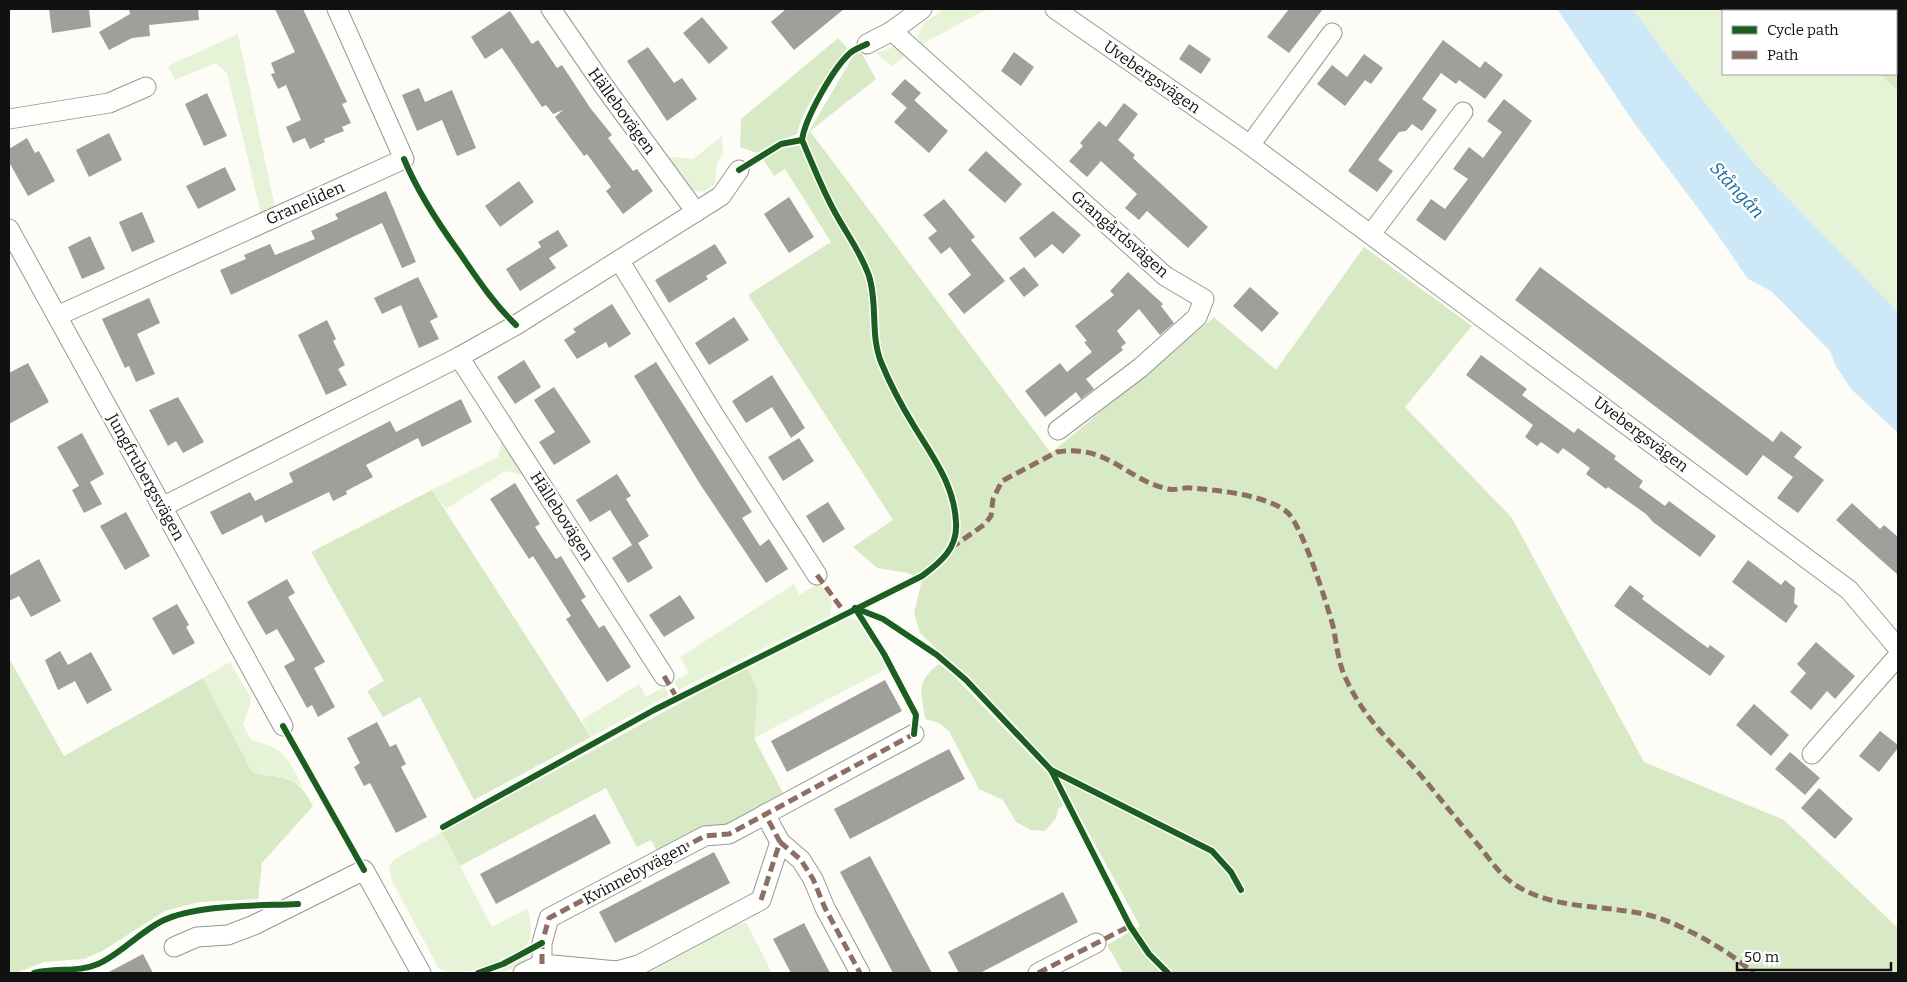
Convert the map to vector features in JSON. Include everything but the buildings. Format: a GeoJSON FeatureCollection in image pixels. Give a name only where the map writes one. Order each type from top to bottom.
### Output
{"type":"FeatureCollection","features":[{"type":"Feature","properties":{"kind":"street","name":"Graneliden"},"geometry":{"type":"LineString","coordinates":[[57,316],[404,159],[337,9]]}},
{"type":"Feature","properties":{"kind":"street","name":"Hällebovägen"},"geometry":{"type":"LineString","coordinates":[[551,9],[603,85],[696,212]]}},
{"type":"Feature","properties":{"kind":"street"},"geometry":{"type":"LineString","coordinates":[[866,44],[892,31],[922,9]]}},
{"type":"Feature","properties":{"kind":"street","name":"Uvebergsvägen"},"geometry":{"type":"LineString","coordinates":[[1055,9],[1250,146],[1371,234],[1849,590],[1898,648]]}},
{"type":"Feature","properties":{"kind":"street","name":"Grangårdsvägen"},"geometry":{"type":"LineString","coordinates":[[892,31],[1165,276],[1204,299],[1197,317],[1140,368],[1058,430]]}},
{"type":"Feature","properties":{"kind":"street"},"geometry":{"type":"LineString","coordinates":[[1250,146],[1332,33]]}},
{"type":"Feature","properties":{"kind":"street"},"geometry":{"type":"LineString","coordinates":[[9,119],[109,103],[146,87]]}},
{"type":"Feature","properties":{"kind":"street"},"geometry":{"type":"LineString","coordinates":[[1371,234],[1463,112]]}},
{"type":"Feature","properties":{"kind":"street"},"geometry":{"type":"LineString","coordinates":[[162,507],[459,357],[516,325],[721,196],[739,170]]}},
{"type":"Feature","properties":{"kind":"street","name":"Jungfrubergsvägen"},"geometry":{"type":"LineString","coordinates":[[9,228],[283,726]]}},
{"type":"Feature","properties":{"kind":"street"},"geometry":{"type":"LineString","coordinates":[[619,260],[714,415],[817,575]]}},
{"type":"Feature","properties":{"kind":"street","name":"Hällebovägen"},"geometry":{"type":"LineString","coordinates":[[459,357],[664,676]]}},
{"type":"Feature","properties":{"kind":"street"},"geometry":{"type":"LineString","coordinates":[[1812,754],[1898,656]]}},
{"type":"Feature","properties":{"kind":"street","name":"Kvinnebyvägen"},"geometry":{"type":"LineString","coordinates":[[542,964],[542,942],[549,918],[705,836],[729,834],[914,734]]}},
{"type":"Feature","properties":{"kind":"street"},"geometry":{"type":"LineString","coordinates":[[766,814],[780,842],[801,860],[813,879],[825,908],[860,973]]}},
{"type":"Feature","properties":{"kind":"street"},"geometry":{"type":"LineString","coordinates":[[523,973],[542,964],[617,971],[639,966],[761,900],[780,842]]}},
{"type":"Feature","properties":{"kind":"street"},"geometry":{"type":"LineString","coordinates":[[174,947],[197,937],[228,935],[254,925],[364,870],[421,973]]}},
{"type":"Feature","properties":{"kind":"street"},"geometry":{"type":"LineString","coordinates":[[1038,973],[1096,943]]}},
{"type":"Feature","properties":{"kind":"green space"},"geometry":{"type":"Polygon","coordinates":[[[944,9],[987,9],[922,44],[917,37],[924,23],[944,9]]]}},
{"type":"Feature","properties":{"kind":"green space"},"geometry":{"type":"Polygon","coordinates":[[[1633,9],[1741,9],[1722,10],[1722,75],[1881,75],[1898,91],[1898,312],[1752,161],[1668,57],[1633,9]]]}},
{"type":"Feature","properties":{"kind":"green space"},"geometry":{"type":"Polygon","coordinates":[[[1898,9],[1898,91],[1881,75],[1897,75],[1897,10],[1742,10],[1898,9]]]}},
{"type":"Feature","properties":{"kind":"green space"},"geometry":{"type":"Polygon","coordinates":[[[238,34],[275,207],[261,213],[227,73],[215,63],[175,80],[168,66],[238,34]]]}},
{"type":"Feature","properties":{"kind":"green space"},"geometry":{"type":"Polygon","coordinates":[[[838,38],[847,48],[812,100],[797,134],[774,143],[757,153],[740,147],[741,119],[838,38]]]}},
{"type":"Feature","properties":{"kind":"green space"},"geometry":{"type":"Polygon","coordinates":[[[893,47],[899,48],[906,55],[892,66],[876,53],[893,47]]]}},
{"type":"Feature","properties":{"kind":"green space"},"geometry":{"type":"Polygon","coordinates":[[[855,53],[862,54],[876,79],[810,131],[1051,453],[1214,317],[1276,370],[1364,247],[1472,326],[1405,407],[1512,518],[1644,762],[1784,820],[1898,928],[1898,973],[1123,973],[1107,945],[1140,926],[1053,768],[1006,715],[920,633],[914,613],[922,580],[908,573],[877,568],[853,547],[893,520],[748,295],[831,242],[785,169],[774,176],[763,159],[782,148],[801,145],[855,53]]]}},
{"type":"Feature","properties":{"kind":"green space"},"geometry":{"type":"Polygon","coordinates":[[[722,136],[723,154],[717,163],[715,184],[703,192],[690,190],[664,156],[693,159],[722,136]]]}},
{"type":"Feature","properties":{"kind":"green space"},"geometry":{"type":"Polygon","coordinates":[[[502,441],[523,475],[505,471],[446,509],[432,490],[498,457],[502,441]]]}},
{"type":"Feature","properties":{"kind":"green space"},"geometry":{"type":"Polygon","coordinates":[[[432,490],[591,737],[474,800],[420,697],[383,717],[367,691],[384,681],[311,552],[432,490]]]}},
{"type":"Feature","properties":{"kind":"green space"},"geometry":{"type":"Polygon","coordinates":[[[820,583],[832,601],[830,616],[679,690],[674,681],[689,673],[680,657],[794,584],[799,595],[820,583]]]}},
{"type":"Feature","properties":{"kind":"green space"},"geometry":{"type":"Polygon","coordinates":[[[850,618],[862,622],[888,668],[754,738],[758,691],[747,667],[840,620],[850,618]]]}},
{"type":"Feature","properties":{"kind":"green space"},"geometry":{"type":"Polygon","coordinates":[[[9,658],[64,756],[203,678],[252,772],[281,777],[295,782],[307,795],[313,806],[262,863],[258,899],[199,902],[165,911],[104,950],[84,959],[44,962],[16,973],[9,973],[9,658]]]}},
{"type":"Feature","properties":{"kind":"green space"},"geometry":{"type":"Polygon","coordinates":[[[230,662],[251,698],[243,724],[251,740],[263,743],[279,751],[289,761],[303,787],[288,778],[252,772],[203,678],[230,662]]]}},
{"type":"Feature","properties":{"kind":"green space"},"geometry":{"type":"Polygon","coordinates":[[[939,664],[953,675],[1049,775],[1063,806],[1058,809],[1056,818],[1045,831],[1031,830],[1016,822],[1003,800],[979,789],[949,731],[939,723],[925,719],[922,695],[923,683],[931,671],[939,664]]]}},
{"type":"Feature","properties":{"kind":"green space"},"geometry":{"type":"Polygon","coordinates":[[[747,667],[758,691],[754,738],[784,795],[725,827],[658,853],[651,840],[637,847],[606,788],[460,866],[442,832],[747,667]]]}},
{"type":"Feature","properties":{"kind":"green space"},"geometry":{"type":"Polygon","coordinates":[[[639,684],[646,697],[664,687],[669,695],[591,737],[582,720],[639,684]]]}},
{"type":"Feature","properties":{"kind":"green space"},"geometry":{"type":"Polygon","coordinates":[[[442,832],[492,927],[528,908],[531,927],[530,939],[525,947],[515,955],[475,970],[449,972],[439,969],[392,881],[389,865],[395,859],[442,832]]]}},
{"type":"Feature","properties":{"kind":"green space"},"geometry":{"type":"Polygon","coordinates":[[[746,922],[772,973],[642,973],[727,928],[746,922]]]}},
{"type":"Feature","properties":{"kind":"green space"},"geometry":{"type":"Polygon","coordinates":[[[530,952],[525,961],[515,968],[493,973],[530,952]]]}},
{"type":"Feature","properties":{"kind":"water","name":"Stångån"},"geometry":{"type":"Polygon","coordinates":[[[1557,9],[1633,9],[1668,57],[1752,161],[1898,312],[1898,433],[1851,389],[1836,366],[1830,351],[1771,291],[1748,279],[1715,231],[1637,127],[1557,9]]]}},
{"type":"Feature","properties":{"kind":"marked path"},"geometry":{"type":"LineString","coordinates":[[951,548],[985,524],[991,516],[993,499],[1002,481],[1057,452],[1075,451],[1090,453],[1104,458],[1140,478],[1168,489],[1188,488],[1228,492],[1255,497],[1278,506],[1287,512],[1293,520],[1307,548],[1330,615],[1342,668],[1356,697],[1374,724],[1429,785],[1505,877],[1522,889],[1540,897],[1559,902],[1640,913],[1670,922],[1696,934],[1721,949],[1753,973]]}},
{"type":"Feature","properties":{"kind":"marked path"},"geometry":{"type":"LineString","coordinates":[[817,575],[845,613]]}},
{"type":"Feature","properties":{"kind":"marked path"},"geometry":{"type":"LineString","coordinates":[[664,676],[677,698]]}},
{"type":"Feature","properties":{"kind":"marked path"},"geometry":{"type":"LineString","coordinates":[[542,964],[542,943],[549,918],[705,836],[729,834],[914,734],[914,731]]}},
{"type":"Feature","properties":{"kind":"marked path"},"geometry":{"type":"LineString","coordinates":[[761,900],[780,842],[765,814]]}},
{"type":"Feature","properties":{"kind":"marked path"},"geometry":{"type":"LineString","coordinates":[[780,842],[801,860],[813,879],[825,908],[860,973]]}},
{"type":"Feature","properties":{"kind":"marked path"},"geometry":{"type":"LineString","coordinates":[[1038,973],[1130,926]]}},
{"type":"Feature","properties":{"kind":"cycle path"},"geometry":{"type":"LineString","coordinates":[[443,827],[654,710],[922,576],[942,560],[951,547],[956,531],[956,522],[947,483],[900,402],[881,362],[876,341],[872,287],[869,276],[858,252],[827,198],[802,140],[808,119],[835,71],[851,52],[867,44]]}},
{"type":"Feature","properties":{"kind":"cycle path"},"geometry":{"type":"LineString","coordinates":[[739,170],[781,144],[802,140]]}},
{"type":"Feature","properties":{"kind":"cycle path"},"geometry":{"type":"LineString","coordinates":[[404,159],[422,196],[444,230],[486,290],[516,325]]}},
{"type":"Feature","properties":{"kind":"cycle path"},"geometry":{"type":"LineString","coordinates":[[855,608],[883,619],[937,655],[966,680],[1051,770],[1130,926],[1149,954],[1168,973]]}},
{"type":"Feature","properties":{"kind":"cycle path"},"geometry":{"type":"LineString","coordinates":[[855,608],[884,654],[916,715],[914,734]]}},
{"type":"Feature","properties":{"kind":"cycle path"},"geometry":{"type":"LineString","coordinates":[[283,726],[364,870]]}},
{"type":"Feature","properties":{"kind":"cycle path"},"geometry":{"type":"LineString","coordinates":[[1051,770],[1212,851],[1231,872],[1241,890]]}},
{"type":"Feature","properties":{"kind":"cycle path"},"geometry":{"type":"LineString","coordinates":[[34,973],[90,967],[98,964],[114,955],[146,931],[176,915],[192,911],[228,907],[298,904]]}},
{"type":"Feature","properties":{"kind":"cycle path"},"geometry":{"type":"LineString","coordinates":[[478,973],[503,964],[542,943]]}}]}
